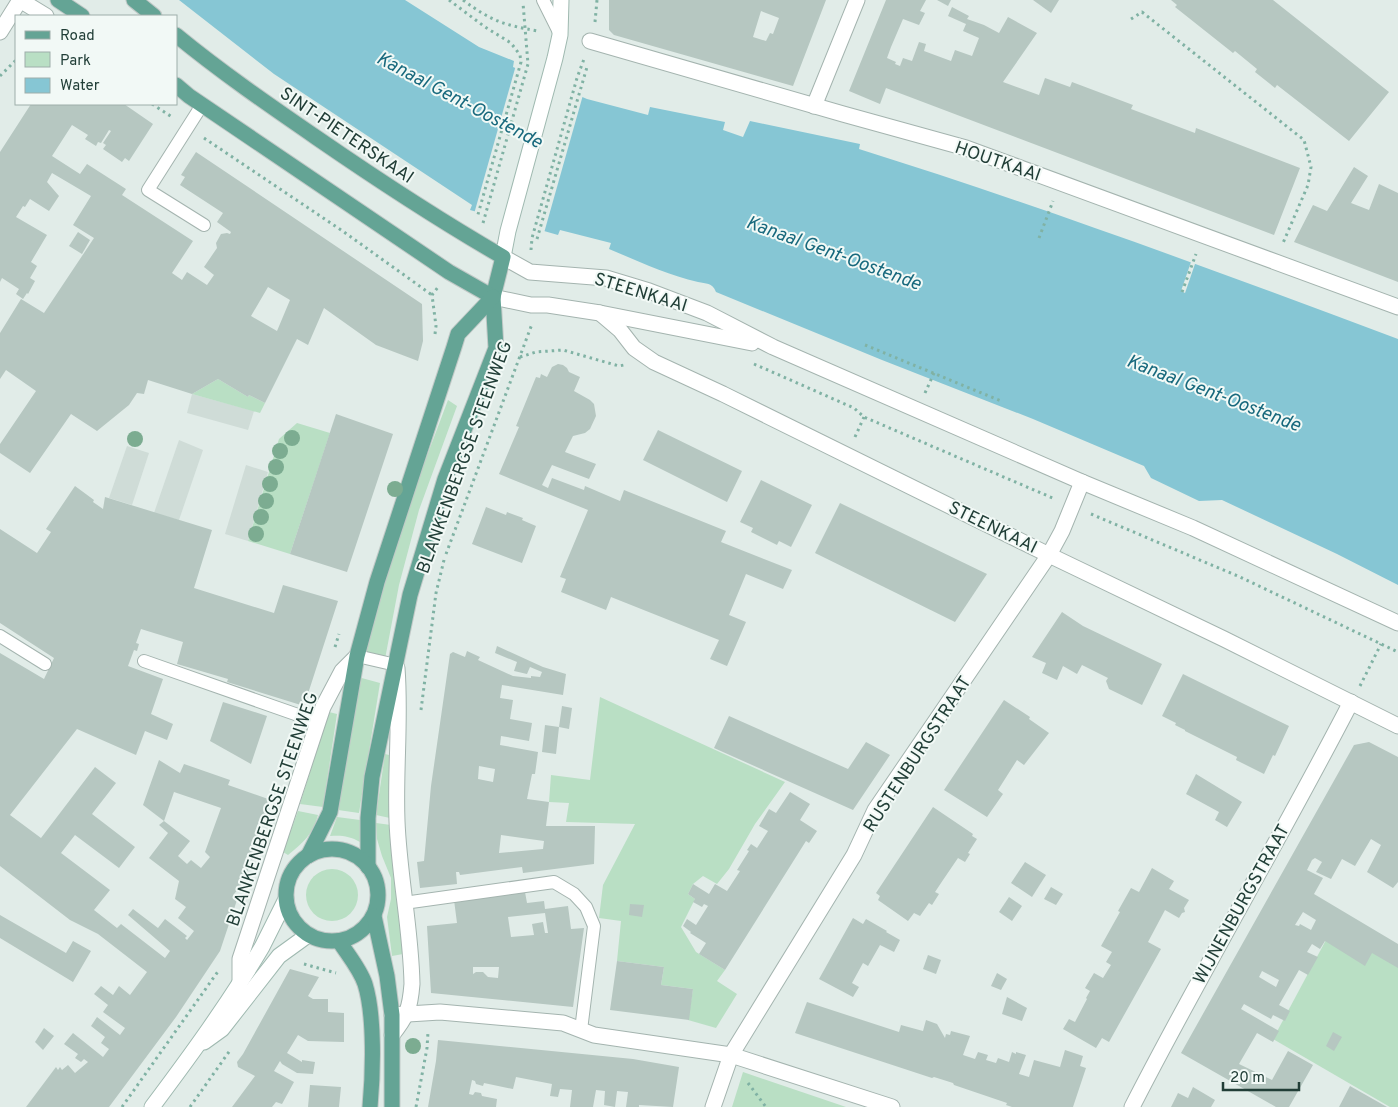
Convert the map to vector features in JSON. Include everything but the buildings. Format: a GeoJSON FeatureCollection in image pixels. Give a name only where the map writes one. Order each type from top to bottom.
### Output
{"type":"FeatureCollection","features":[{"type":"Feature","properties":{"kind":"main road"},"geometry":{"type":"LineString","coordinates":[[58,0],[80,15]]}},
{"type":"Feature","properties":{"kind":"main road"},"geometry":{"type":"LineString","coordinates":[[134,0],[153,15]]}},
{"type":"Feature","properties":{"kind":"main road","name":"SINT-PIETERSKAAI"},"geometry":{"type":"LineString","coordinates":[[178,37],[258,98],[376,178],[463,234],[503,257]]}},
{"type":"Feature","properties":{"kind":"main road"},"geometry":{"type":"LineString","coordinates":[[178,87],[202,105],[450,272],[493,297]]}},
{"type":"Feature","properties":{"kind":"main road","name":"BLANKENBERGSE STEENWEG"},"geometry":{"type":"LineString","coordinates":[[374,916],[378,899],[377,882],[368,867],[368,818],[372,777],[410,595],[445,480],[496,348],[493,297],[503,257]]}},
{"type":"Feature","properties":{"kind":"main road","name":"BLANKENBERGSE STEENWEG"},"geometry":{"type":"LineString","coordinates":[[286,899],[287,884],[293,870],[308,856],[330,812],[357,656],[377,582],[458,334],[493,297]]}},
{"type":"Feature","properties":{"kind":"main road"},"geometry":{"type":"LineString","coordinates":[[308,856],[320,850],[338,849],[355,855],[368,867]]}},
{"type":"Feature","properties":{"kind":"main road"},"geometry":{"type":"LineString","coordinates":[[286,899],[292,920],[308,935],[323,941],[339,941],[353,937],[365,928],[374,916]]}},
{"type":"Feature","properties":{"kind":"main road"},"geometry":{"type":"LineString","coordinates":[[374,916],[387,976],[392,1014],[392,1107]]}},
{"type":"Feature","properties":{"kind":"main road"},"geometry":{"type":"LineString","coordinates":[[339,941],[361,976],[368,996],[371,1022],[370,1107]]}},
{"type":"Feature","properties":{"kind":"street"},"geometry":{"type":"LineString","coordinates":[[0,32],[20,0],[44,15]]}},
{"type":"Feature","properties":{"kind":"street"},"geometry":{"type":"LineString","coordinates":[[503,257],[508,231],[560,35],[560,0]]}},
{"type":"Feature","properties":{"kind":"street"},"geometry":{"type":"LineString","coordinates":[[814,106],[857,0]]}},
{"type":"Feature","properties":{"kind":"street","name":"HOUTKAAI"},"geometry":{"type":"LineString","coordinates":[[590,41],[966,148],[1398,307]]}},
{"type":"Feature","properties":{"kind":"street","name":"STEENKAAI"},"geometry":{"type":"LineString","coordinates":[[503,257],[530,272],[606,278],[649,291],[707,313],[773,348],[1193,528],[1357,603],[1398,624]]}},
{"type":"Feature","properties":{"kind":"street","name":"STEENKAAI"},"geometry":{"type":"LineString","coordinates":[[493,297],[531,305],[548,305],[600,313],[726,336],[773,348]]}},
{"type":"Feature","properties":{"kind":"street","name":"STEENKAAI"},"geometry":{"type":"LineString","coordinates":[[600,313],[620,330],[634,348],[654,362],[723,394],[1398,726]]}},
{"type":"Feature","properties":{"kind":"street","name":"RUSTENBURGSTRAAT"},"geometry":{"type":"LineString","coordinates":[[713,1107],[731,1055],[854,855],[875,810],[1049,554],[1062,531],[1082,482]]}},
{"type":"Feature","properties":{"kind":"street","name":"BLANKENBERGSE STEENWEG"},"geometry":{"type":"LineString","coordinates":[[240,982],[240,959],[323,707],[342,672],[357,656]]}},
{"type":"Feature","properties":{"kind":"street","name":"BLANKENBERGSE STEENWEG"},"geometry":{"type":"LineString","coordinates":[[392,1036],[407,1013],[411,1002],[412,984],[397,821],[399,698],[396,665]]}},
{"type":"Feature","properties":{"kind":"street","name":"WIJNENBURGSTRAAT"},"geometry":{"type":"LineString","coordinates":[[1132,1107],[1160,1052],[1351,702]]}},
{"type":"Feature","properties":{"kind":"street","name":"BLANKENBERGSE STEENWEG"},"geometry":{"type":"LineString","coordinates":[[152,1107],[197,1046],[240,982],[263,944],[286,899]]}},
{"type":"Feature","properties":{"kind":"street","name":"BLANKENBERGSE STEENWEG"},"geometry":{"type":"LineString","coordinates":[[197,1046],[222,1029],[279,956],[308,935]]}},
{"type":"Feature","properties":{"kind":"street"},"geometry":{"type":"LineString","coordinates":[[392,1014],[428,1011],[563,1023],[594,1035],[731,1055],[892,1107]]}},
{"type":"Feature","properties":{"kind":"lane"},"geometry":{"type":"LineString","coordinates":[[543,0],[560,35]]}},
{"type":"Feature","properties":{"kind":"lane"},"geometry":{"type":"LineString","coordinates":[[202,105],[148,190],[204,225]]}},
{"type":"Feature","properties":{"kind":"lane"},"geometry":{"type":"LineString","coordinates":[[0,636],[45,664]]}},
{"type":"Feature","properties":{"kind":"lane"},"geometry":{"type":"LineString","coordinates":[[357,656],[396,665]]}},
{"type":"Feature","properties":{"kind":"lane"},"geometry":{"type":"LineString","coordinates":[[144,661],[318,722]]}},
{"type":"Feature","properties":{"kind":"lane"},"geometry":{"type":"LineString","coordinates":[[404,902],[554,882],[574,894],[586,907],[594,926],[581,1030]]}},
{"type":"Feature","properties":{"kind":"path"},"geometry":{"type":"LineString","coordinates":[[449,0],[516,49],[520,55],[521,62],[476,222]]}},
{"type":"Feature","properties":{"kind":"path"},"geometry":{"type":"LineString","coordinates":[[463,0],[480,13],[495,21],[525,28]]}},
{"type":"Feature","properties":{"kind":"path"},"geometry":{"type":"LineString","coordinates":[[596,14],[597,0]]}},
{"type":"Feature","properties":{"kind":"path"},"geometry":{"type":"LineString","coordinates":[[1130,19],[1142,12],[1304,140],[1311,167],[1308,185],[1275,261]]}},
{"type":"Feature","properties":{"kind":"path"},"geometry":{"type":"LineString","coordinates":[[483,224],[528,64],[523,14]]}},
{"type":"Feature","properties":{"kind":"path"},"geometry":{"type":"LineString","coordinates":[[532,238],[584,57]]}},
{"type":"Feature","properties":{"kind":"path"},"geometry":{"type":"LineString","coordinates":[[0,76],[15,61]]}},
{"type":"Feature","properties":{"kind":"path"},"geometry":{"type":"LineString","coordinates":[[537,239],[588,67]]}},
{"type":"Feature","properties":{"kind":"path"},"geometry":{"type":"LineString","coordinates":[[154,105],[344,232],[432,295],[436,326]]}},
{"type":"Feature","properties":{"kind":"path"},"geometry":{"type":"LineString","coordinates":[[1039,238],[1055,196]]}},
{"type":"Feature","properties":{"kind":"path"},"geometry":{"type":"LineString","coordinates":[[1182,292],[1198,249]]}},
{"type":"Feature","properties":{"kind":"path","name":"BLANKENBERGSE STEENWEG"},"geometry":{"type":"LineString","coordinates":[[420,711],[436,593],[444,558],[532,326],[531,305]]}},
{"type":"Feature","properties":{"kind":"path"},"geometry":{"type":"LineString","coordinates":[[865,345],[1001,401]]}},
{"type":"Feature","properties":{"kind":"path"},"geometry":{"type":"LineString","coordinates":[[520,357],[536,352],[563,350],[619,366],[654,362]]}},
{"type":"Feature","properties":{"kind":"path"},"geometry":{"type":"LineString","coordinates":[[745,360],[854,408],[864,417],[1240,577],[1398,652]]}},
{"type":"Feature","properties":{"kind":"path"},"geometry":{"type":"LineString","coordinates":[[931,379],[934,373]]}},
{"type":"Feature","properties":{"kind":"path"},"geometry":{"type":"LineString","coordinates":[[1351,702],[1381,644]]}},
{"type":"Feature","properties":{"kind":"path"},"geometry":{"type":"LineString","coordinates":[[122,1107],[220,968]]}},
{"type":"Feature","properties":{"kind":"path"},"geometry":{"type":"LineString","coordinates":[[416,1107],[427,1048],[428,1011]]}},
{"type":"Feature","properties":{"kind":"shaded area"},"geometry":{"type":"Polygon","coordinates":[[[192,394],[254,411],[248,430],[187,413],[192,394]]]}},
{"type":"Feature","properties":{"kind":"shaded area"},"geometry":{"type":"Polygon","coordinates":[[[179,440],[203,450],[179,520],[154,513],[179,440]]]}},
{"type":"Feature","properties":{"kind":"shaded area"},"geometry":{"type":"Polygon","coordinates":[[[127,446],[149,453],[132,505],[109,498],[127,446]]]}},
{"type":"Feature","properties":{"kind":"shaded area"},"geometry":{"type":"Polygon","coordinates":[[[246,465],[268,472],[248,541],[225,534],[246,465]]]}},
{"type":"Feature","properties":{"kind":"green space"},"geometry":{"type":"Polygon","coordinates":[[[218,379],[248,397],[249,395],[265,403],[260,413],[192,394],[218,379]]]}},
{"type":"Feature","properties":{"kind":"green space"},"geometry":{"type":"Polygon","coordinates":[[[448,400],[457,406],[419,510],[399,585],[385,659],[362,655],[381,585],[448,400]]]}},
{"type":"Feature","properties":{"kind":"green space"},"geometry":{"type":"Polygon","coordinates":[[[297,423],[330,433],[290,554],[248,541],[279,439],[297,423]]]}},
{"type":"Feature","properties":{"kind":"green space"},"geometry":{"type":"Polygon","coordinates":[[[358,677],[380,683],[359,813],[338,810],[358,677]]]}},
{"type":"Feature","properties":{"kind":"green space"},"geometry":{"type":"Polygon","coordinates":[[[600,697],[785,782],[755,824],[729,869],[717,884],[703,876],[693,884],[688,894],[695,899],[681,927],[696,952],[725,970],[717,981],[737,994],[716,1028],[688,1020],[693,989],[661,985],[664,967],[617,961],[621,921],[599,918],[603,885],[635,824],[566,822],[569,803],[549,802],[551,775],[590,780],[600,697]]]}},
{"type":"Feature","properties":{"kind":"green space"},"geometry":{"type":"Polygon","coordinates":[[[329,712],[337,714],[323,807],[300,804],[329,712]]]}},
{"type":"Feature","properties":{"kind":"green space"},"geometry":{"type":"Polygon","coordinates":[[[385,754],[389,755],[390,818],[376,815],[385,754]]]}},
{"type":"Feature","properties":{"kind":"green space"},"geometry":{"type":"Polygon","coordinates":[[[298,811],[318,815],[307,838],[288,855],[283,852],[298,811]]]}},
{"type":"Feature","properties":{"kind":"green space"},"geometry":{"type":"Polygon","coordinates":[[[337,817],[360,820],[360,842],[345,836],[330,836],[337,817]]]}},
{"type":"Feature","properties":{"kind":"green space"},"geometry":{"type":"Polygon","coordinates":[[[376,823],[391,825],[403,954],[392,956],[387,917],[391,899],[391,878],[377,839],[376,823]]]}},
{"type":"Feature","properties":{"kind":"green space"},"geometry":{"type":"Polygon","coordinates":[[[327,869],[337,869],[347,873],[354,880],[358,895],[354,910],[347,917],[337,921],[327,921],[317,917],[310,910],[306,900],[306,890],[310,880],[317,873],[327,869]]]}},
{"type":"Feature","properties":{"kind":"green space"},"geometry":{"type":"Polygon","coordinates":[[[1326,940],[1365,943],[1398,961],[1398,1107],[1390,1107],[1273,1039],[1326,940]]]}},
{"type":"Feature","properties":{"kind":"green space"},"geometry":{"type":"Polygon","coordinates":[[[743,1072],[846,1107],[732,1107],[743,1072]]]}},
{"type":"Feature","properties":{"kind":"water","name":"Kanaal Gent-Oostende"},"geometry":{"type":"Polygon","coordinates":[[[179,0],[405,0],[479,47],[514,61],[513,67],[587,99],[648,115],[650,107],[725,122],[723,130],[743,137],[750,121],[860,144],[859,149],[1062,216],[1398,339],[1398,585],[1222,500],[1199,501],[1151,478],[1144,466],[1033,419],[716,292],[713,286],[675,276],[642,263],[609,249],[611,243],[560,230],[558,235],[470,210],[472,205],[274,74],[179,0]]]}},
{"type":"Feature","properties":{"kind":"pier"},"geometry":{"type":"Polygon","coordinates":[[[516,65],[583,95],[544,233],[474,214],[516,65]]]}},
{"type":"Feature","properties":{"kind":"pier"},"geometry":{"type":"Polygon","coordinates":[[[1192,259],[1196,261],[1185,293],[1181,291],[1192,259]]]}}]}
